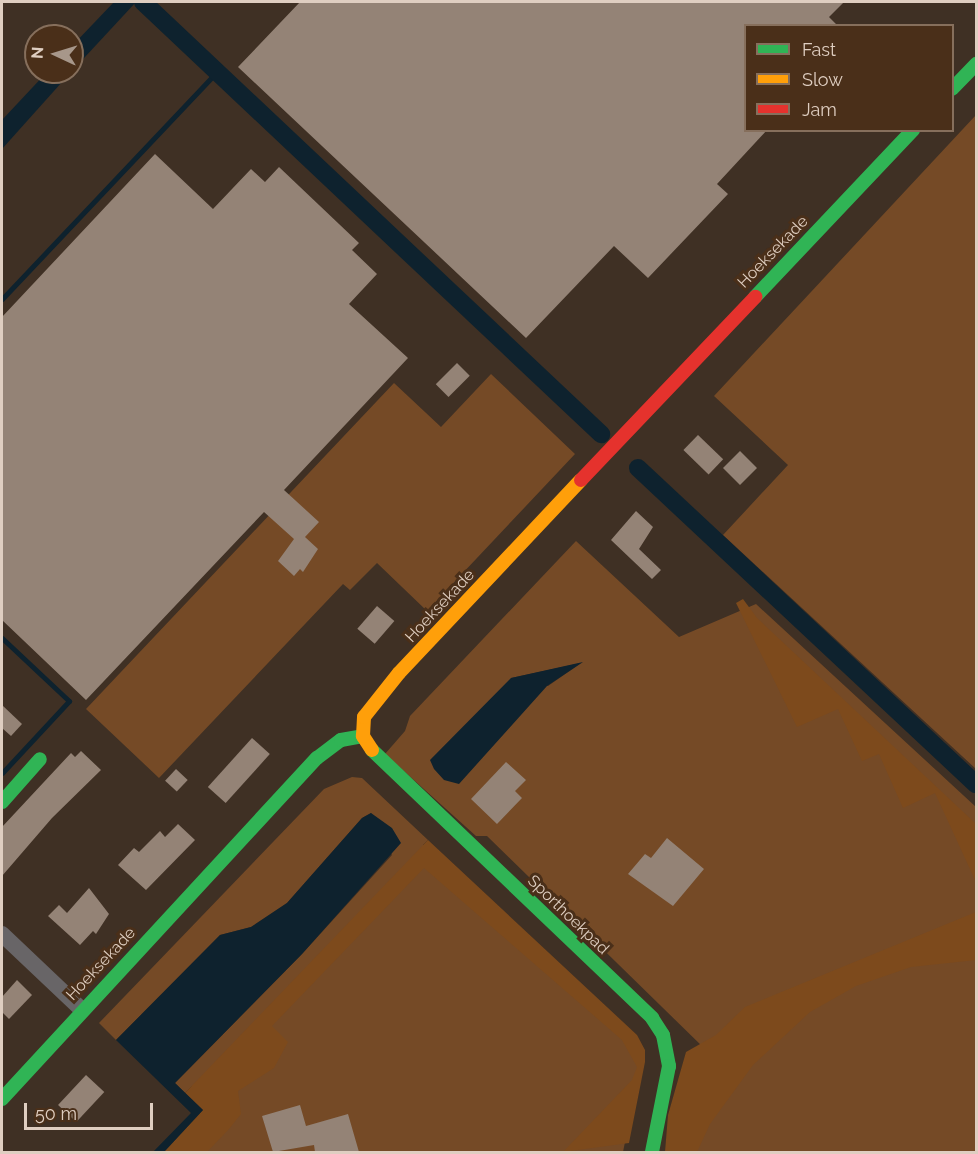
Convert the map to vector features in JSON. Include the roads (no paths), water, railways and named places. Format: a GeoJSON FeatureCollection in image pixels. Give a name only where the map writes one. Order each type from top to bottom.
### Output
{"type":"FeatureCollection","features":[{"type":"Feature","properties":{"kind":"street"},"geometry":{"type":"LineString","coordinates":[[954,87],[976,64]]}},
{"type":"Feature","properties":{"kind":"street","name":"Hoeksekade"},"geometry":{"type":"LineString","coordinates":[[2,1099],[81,1009],[324,750],[341,740],[363,736],[368,707],[911,132]]}},
{"type":"Feature","properties":{"kind":"street","name":"Sporthoekpad"},"geometry":{"type":"LineString","coordinates":[[363,736],[658,1026],[669,1049],[669,1066],[652,1152]]}},
{"type":"Feature","properties":{"kind":"street"},"geometry":{"type":"LineString","coordinates":[[2,802],[39,759]]}},
{"type":"Feature","properties":{"kind":"street"},"geometry":{"type":"LineString","coordinates":[[2,934],[81,1009]]}},
{"type":"Feature","properties":{"kind":"water"},"geometry":{"type":"Polygon","coordinates":[[[114,2],[136,2],[84,58],[84,33],[114,2]]]}},
{"type":"Feature","properties":{"kind":"water"},"geometry":{"type":"Polygon","coordinates":[[[36,84],[60,84],[2,149],[2,120],[36,84]]]}},
{"type":"Feature","properties":{"kind":"water"},"geometry":{"type":"Polygon","coordinates":[[[583,662],[547,686],[459,784],[444,780],[434,769],[430,760],[511,678],[583,662]]]}},
{"type":"Feature","properties":{"kind":"water"},"geometry":{"type":"Polygon","coordinates":[[[371,813],[392,828],[401,843],[302,954],[175,1083],[203,1110],[164,1152],[153,1152],[191,1113],[116,1040],[220,935],[251,927],[287,903],[362,818],[371,813]]]}},
{"type":"Feature","properties":{"kind":"waterway"},"geometry":{"type":"LineString","coordinates":[[143,2],[601,434]]}},
{"type":"Feature","properties":{"kind":"waterway"},"geometry":{"type":"LineString","coordinates":[[2,299],[215,74]]}},
{"type":"Feature","properties":{"kind":"waterway"},"geometry":{"type":"LineString","coordinates":[[638,468],[976,784]]}},
{"type":"Feature","properties":{"kind":"waterway"},"geometry":{"type":"LineString","coordinates":[[2,638],[69,701],[2,773]]}}]}
